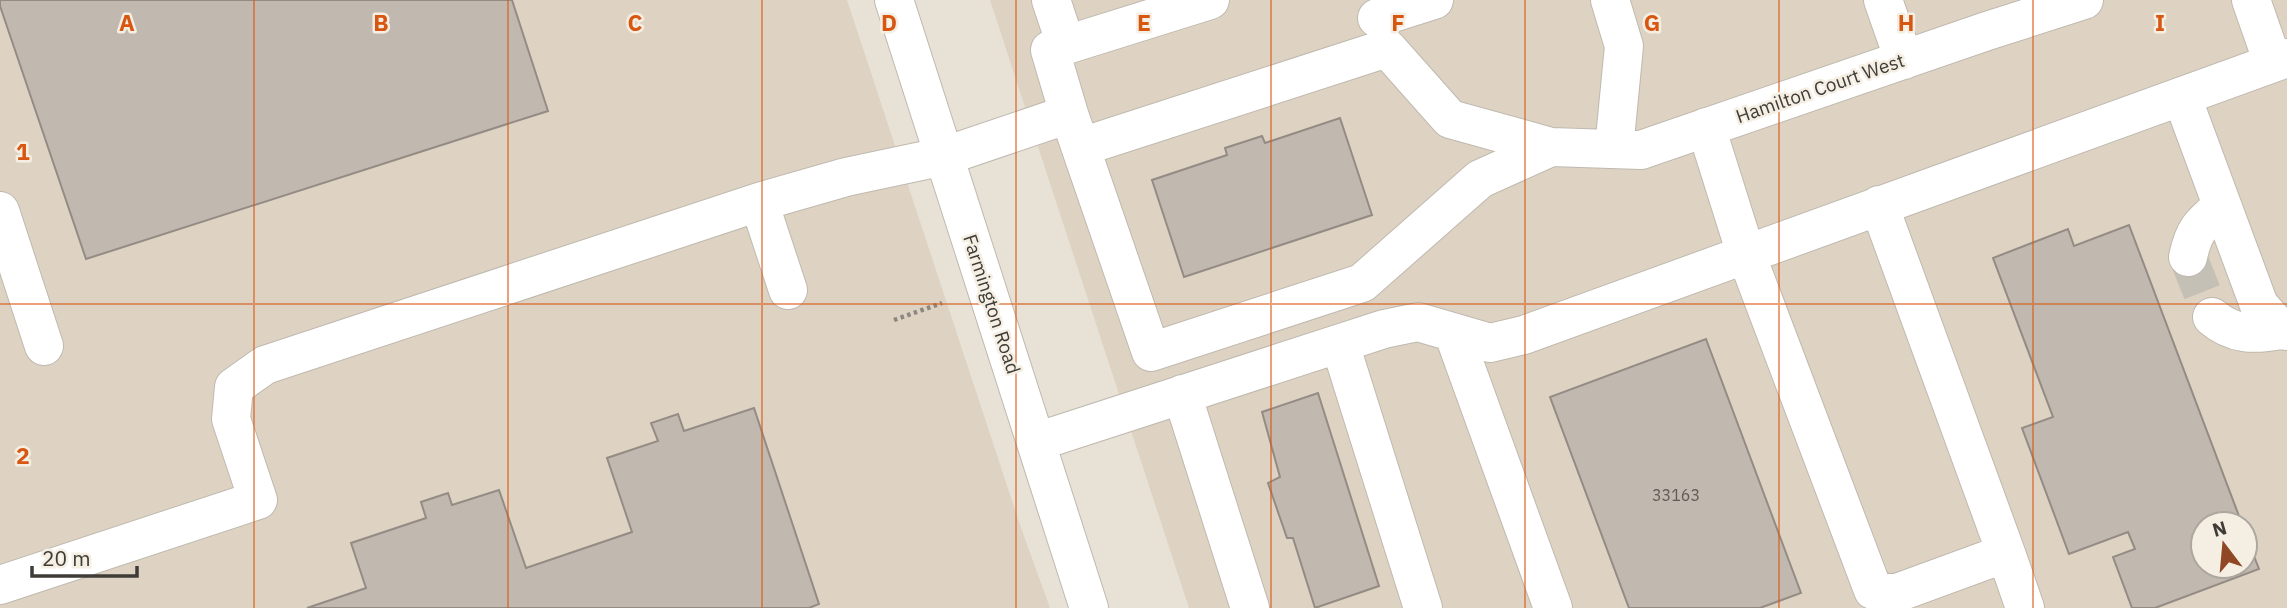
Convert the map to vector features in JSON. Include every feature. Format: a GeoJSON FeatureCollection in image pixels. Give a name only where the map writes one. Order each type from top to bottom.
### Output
{"type":"FeatureCollection","features":[{"type":"Feature","properties":{"kind":"street","name":"Farmington Road"},"geometry":{"type":"LineString","coordinates":[[894,0],[1089,608]]}},
{"type":"Feature","properties":{"kind":"street"},"geometry":{"type":"LineString","coordinates":[[1051,0],[1066,46]]}},
{"type":"Feature","properties":{"kind":"street"},"geometry":{"type":"LineString","coordinates":[[1210,0],[1050,50],[1151,352],[1362,282],[1480,179],[1551,147]]}},
{"type":"Feature","properties":{"kind":"street"},"geometry":{"type":"LineString","coordinates":[[0,585],[258,500],[231,419],[234,387],[265,365],[759,202],[846,177],[1075,131],[1434,0]]}},
{"type":"Feature","properties":{"kind":"street"},"geometry":{"type":"LineString","coordinates":[[1610,0],[1624,46],[1614,149]]}},
{"type":"Feature","properties":{"kind":"street"},"geometry":{"type":"LineString","coordinates":[[1883,0],[1903,60]]}},
{"type":"Feature","properties":{"kind":"street","name":"Hamilton Court West"},"geometry":{"type":"LineString","coordinates":[[1551,147],[1641,150],[2084,0]]}},
{"type":"Feature","properties":{"kind":"street"},"geometry":{"type":"LineString","coordinates":[[1036,442],[1384,329],[1418,323],[1490,343],[1524,335],[2280,61],[2250,0]]}},
{"type":"Feature","properties":{"kind":"street"},"geometry":{"type":"LineString","coordinates":[[1378,22],[1450,119],[1551,147]]}},
{"type":"Feature","properties":{"kind":"street"},"geometry":{"type":"LineString","coordinates":[[2182,97],[2259,305],[2284,330]]}},
{"type":"Feature","properties":{"kind":"street"},"geometry":{"type":"LineString","coordinates":[[1706,127],[1746,254],[1873,590],[1894,594],[2006,553]]}},
{"type":"Feature","properties":{"kind":"street"},"geometry":{"type":"LineString","coordinates":[[759,202],[788,290]]}},
{"type":"Feature","properties":{"kind":"street"},"geometry":{"type":"LineString","coordinates":[[1879,205],[2025,608]]}},
{"type":"Feature","properties":{"kind":"street"},"geometry":{"type":"LineString","coordinates":[[2188,257],[2192,236],[2205,220],[2222,206]]}},
{"type":"Feature","properties":{"kind":"street"},"geometry":{"type":"LineString","coordinates":[[0,211],[44,346]]}},
{"type":"Feature","properties":{"kind":"street"},"geometry":{"type":"LineString","coordinates":[[2212,317],[2223,327],[2257,335],[2284,330]]}},
{"type":"Feature","properties":{"kind":"street"},"geometry":{"type":"LineString","coordinates":[[1453,332],[1553,608]]}},
{"type":"Feature","properties":{"kind":"street"},"geometry":{"type":"LineString","coordinates":[[1340,344],[1423,608]]}},
{"type":"Feature","properties":{"kind":"street"},"geometry":{"type":"LineString","coordinates":[[1182,394],[1250,608]]}},
{"type":"Feature","properties":{"kind":"path"},"geometry":{"type":"LineString","coordinates":[[894,320],[942,303]]}},
{"type":"Feature","properties":{"kind":"shaded area"},"geometry":{"type":"Polygon","coordinates":[[[0,0],[847,0],[1020,525],[1050,608],[0,608],[0,0]]]}},
{"type":"Feature","properties":{"kind":"shaded area"},"geometry":{"type":"Polygon","coordinates":[[[990,0],[2287,0],[2287,608],[1189,608],[990,0]]]}},
{"type":"Feature","properties":{"kind":"building"},"geometry":{"type":"Polygon","coordinates":[[[0,0],[512,0],[548,111],[86,259],[0,0]]]}},
{"type":"Feature","properties":{"kind":"building"},"geometry":{"type":"Polygon","coordinates":[[[1340,118],[1372,215],[1184,277],[1152,180],[1227,155],[1225,148],[1262,136],[1265,143],[1340,118]]]}},
{"type":"Feature","properties":{"kind":"building"},"geometry":{"type":"Polygon","coordinates":[[[2129,225],[2237,510],[2189,510],[2189,580],[2230,580],[2155,608],[2132,608],[2113,557],[2135,549],[2128,532],[2069,554],[2022,428],[2053,417],[1993,258],[2068,229],[2074,246],[2129,225]]]}},
{"type":"Feature","properties":{"kind":"building"},"geometry":{"type":"Polygon","coordinates":[[[1706,339],[1801,593],[1760,608],[1629,608],[1550,397],[1706,339]]]}},
{"type":"Feature","properties":{"kind":"building"},"geometry":{"type":"Polygon","coordinates":[[[1318,393],[1379,586],[1315,608],[1293,538],[1287,538],[1268,483],[1280,477],[1262,412],[1318,393]]]}},
{"type":"Feature","properties":{"kind":"building"},"geometry":{"type":"Polygon","coordinates":[[[754,408],[819,604],[809,608],[307,608],[366,588],[351,543],[426,518],[421,502],[448,493],[452,505],[499,490],[526,568],[632,532],[607,458],[658,441],[651,423],[678,414],[684,431],[754,408]]]}},
{"type":"Feature","properties":{"kind":"tunnel"},"geometry":{"type":"LineString","coordinates":[[2188,257],[2212,317]]}}]}
